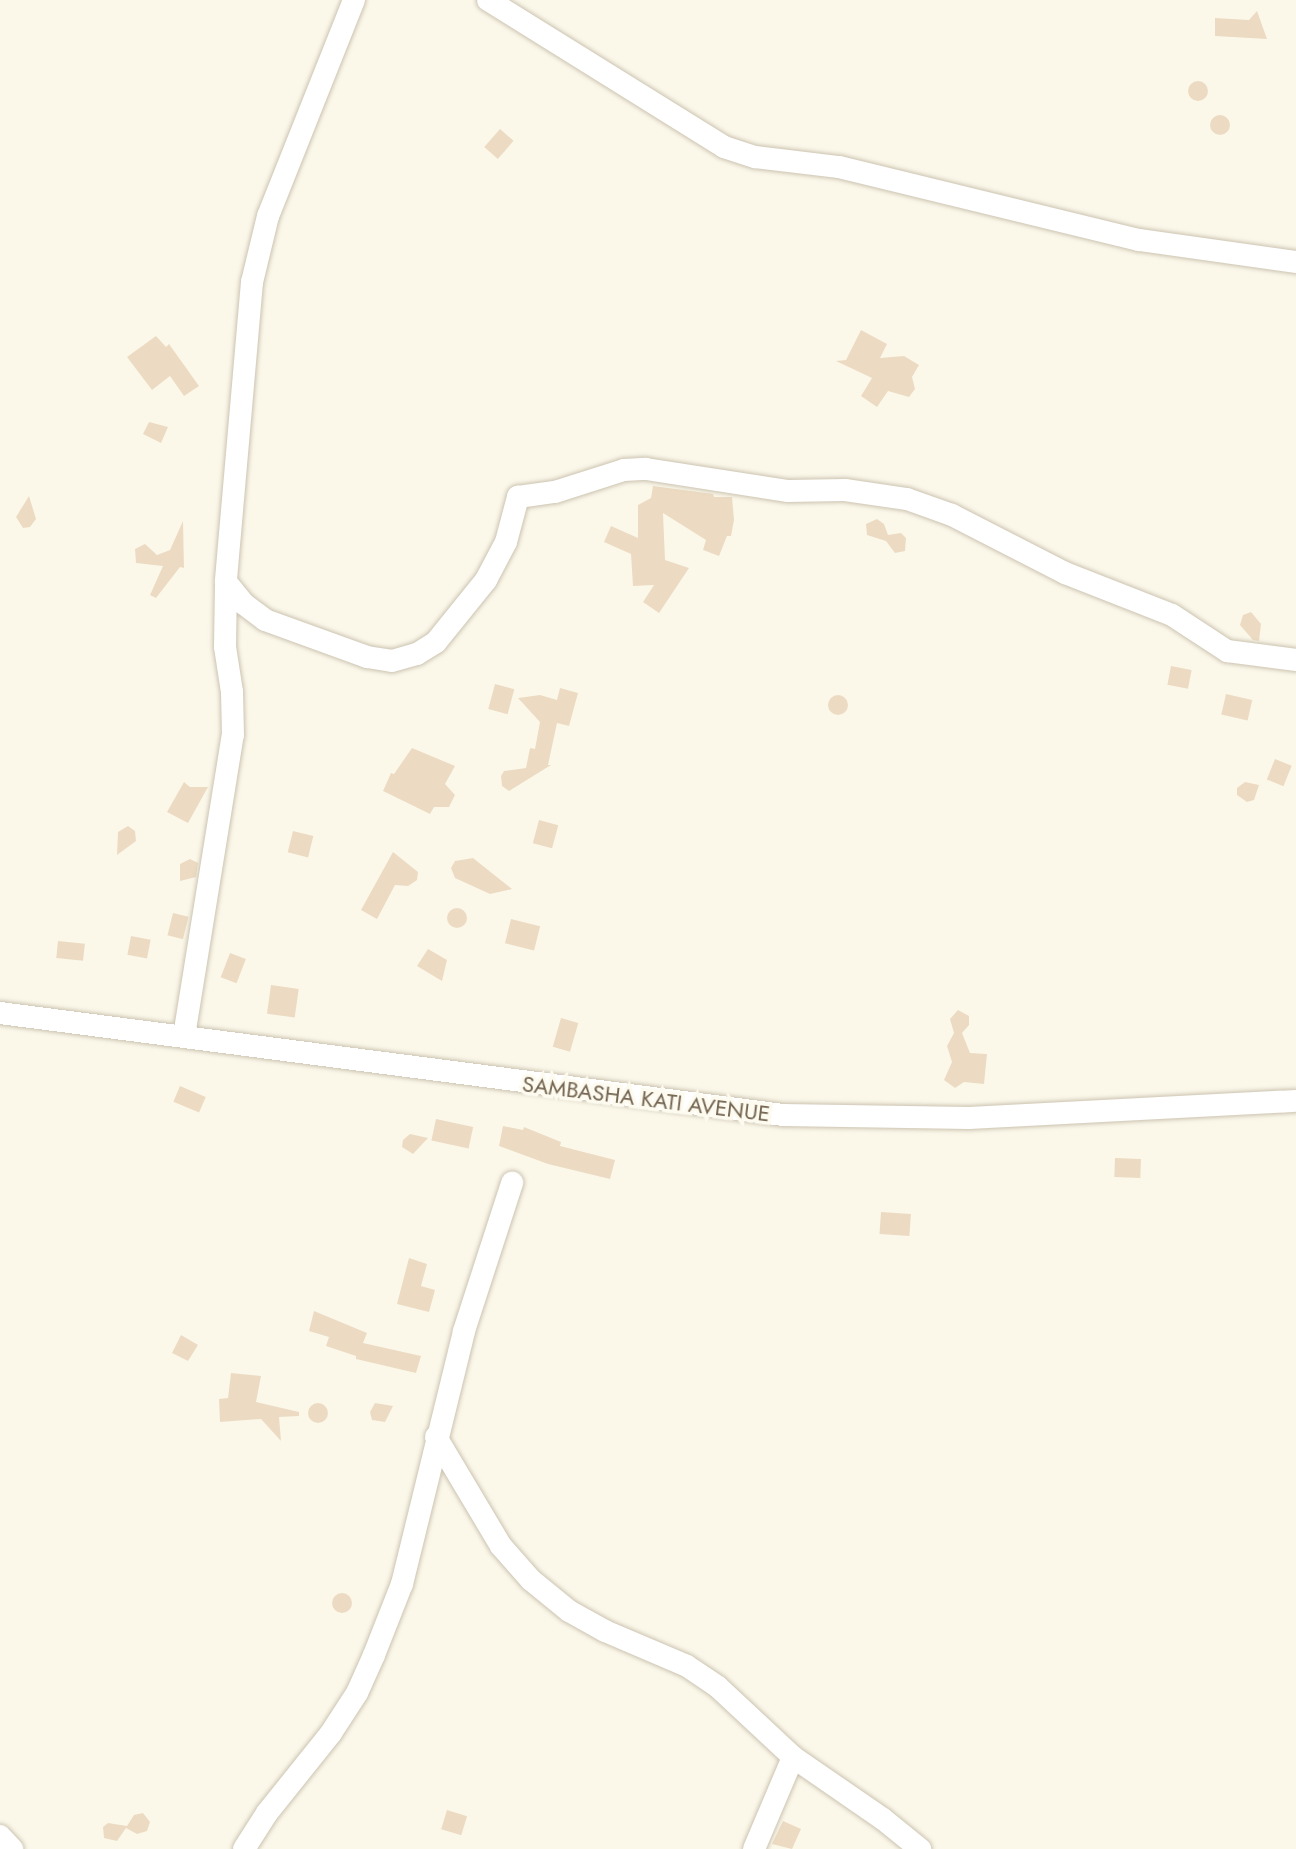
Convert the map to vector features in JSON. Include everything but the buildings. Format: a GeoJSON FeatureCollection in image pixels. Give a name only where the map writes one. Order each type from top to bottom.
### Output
{"type":"FeatureCollection","features":[{"type":"Feature","properties":{"kind":"street"},"geometry":{"type":"LineString","coordinates":[[184,1036],[233,735],[225,647],[226,582],[252,282],[268,216],[354,0]]}},
{"type":"Feature","properties":{"kind":"street"},"geometry":{"type":"LineString","coordinates":[[488,0],[724,147],[755,157],[839,167],[1139,240],[1296,262]]}},
{"type":"Feature","properties":{"kind":"street"},"geometry":{"type":"LineString","coordinates":[[226,582],[244,604],[265,620],[367,657],[392,661],[417,654],[436,642],[486,580],[506,542],[518,497],[555,492],[624,470],[646,469],[788,491],[845,490],[907,499],[952,515],[1065,573],[1172,615],[1227,651],[1296,660]]}},
{"type":"Feature","properties":{"kind":"street","name":"SAMBASHA KATI AVENUE"},"geometry":{"type":"LineString","coordinates":[[0,1013],[631,1098],[783,1115],[969,1118],[1296,1101]]}},
{"type":"Feature","properties":{"kind":"street"},"geometry":{"type":"LineString","coordinates":[[244,1849],[267,1813],[331,1733],[357,1693],[402,1584],[464,1331],[512,1183]]}},
{"type":"Feature","properties":{"kind":"street"},"geometry":{"type":"LineString","coordinates":[[436,1437],[501,1546],[531,1580],[569,1611],[605,1631],[687,1666],[718,1687],[793,1757],[883,1819],[920,1849]]}},
{"type":"Feature","properties":{"kind":"street"},"geometry":{"type":"LineString","coordinates":[[754,1849],[793,1757]]}},
{"type":"Feature","properties":{"kind":"street"},"geometry":{"type":"LineString","coordinates":[[0,1836],[12,1849]]}}]}
